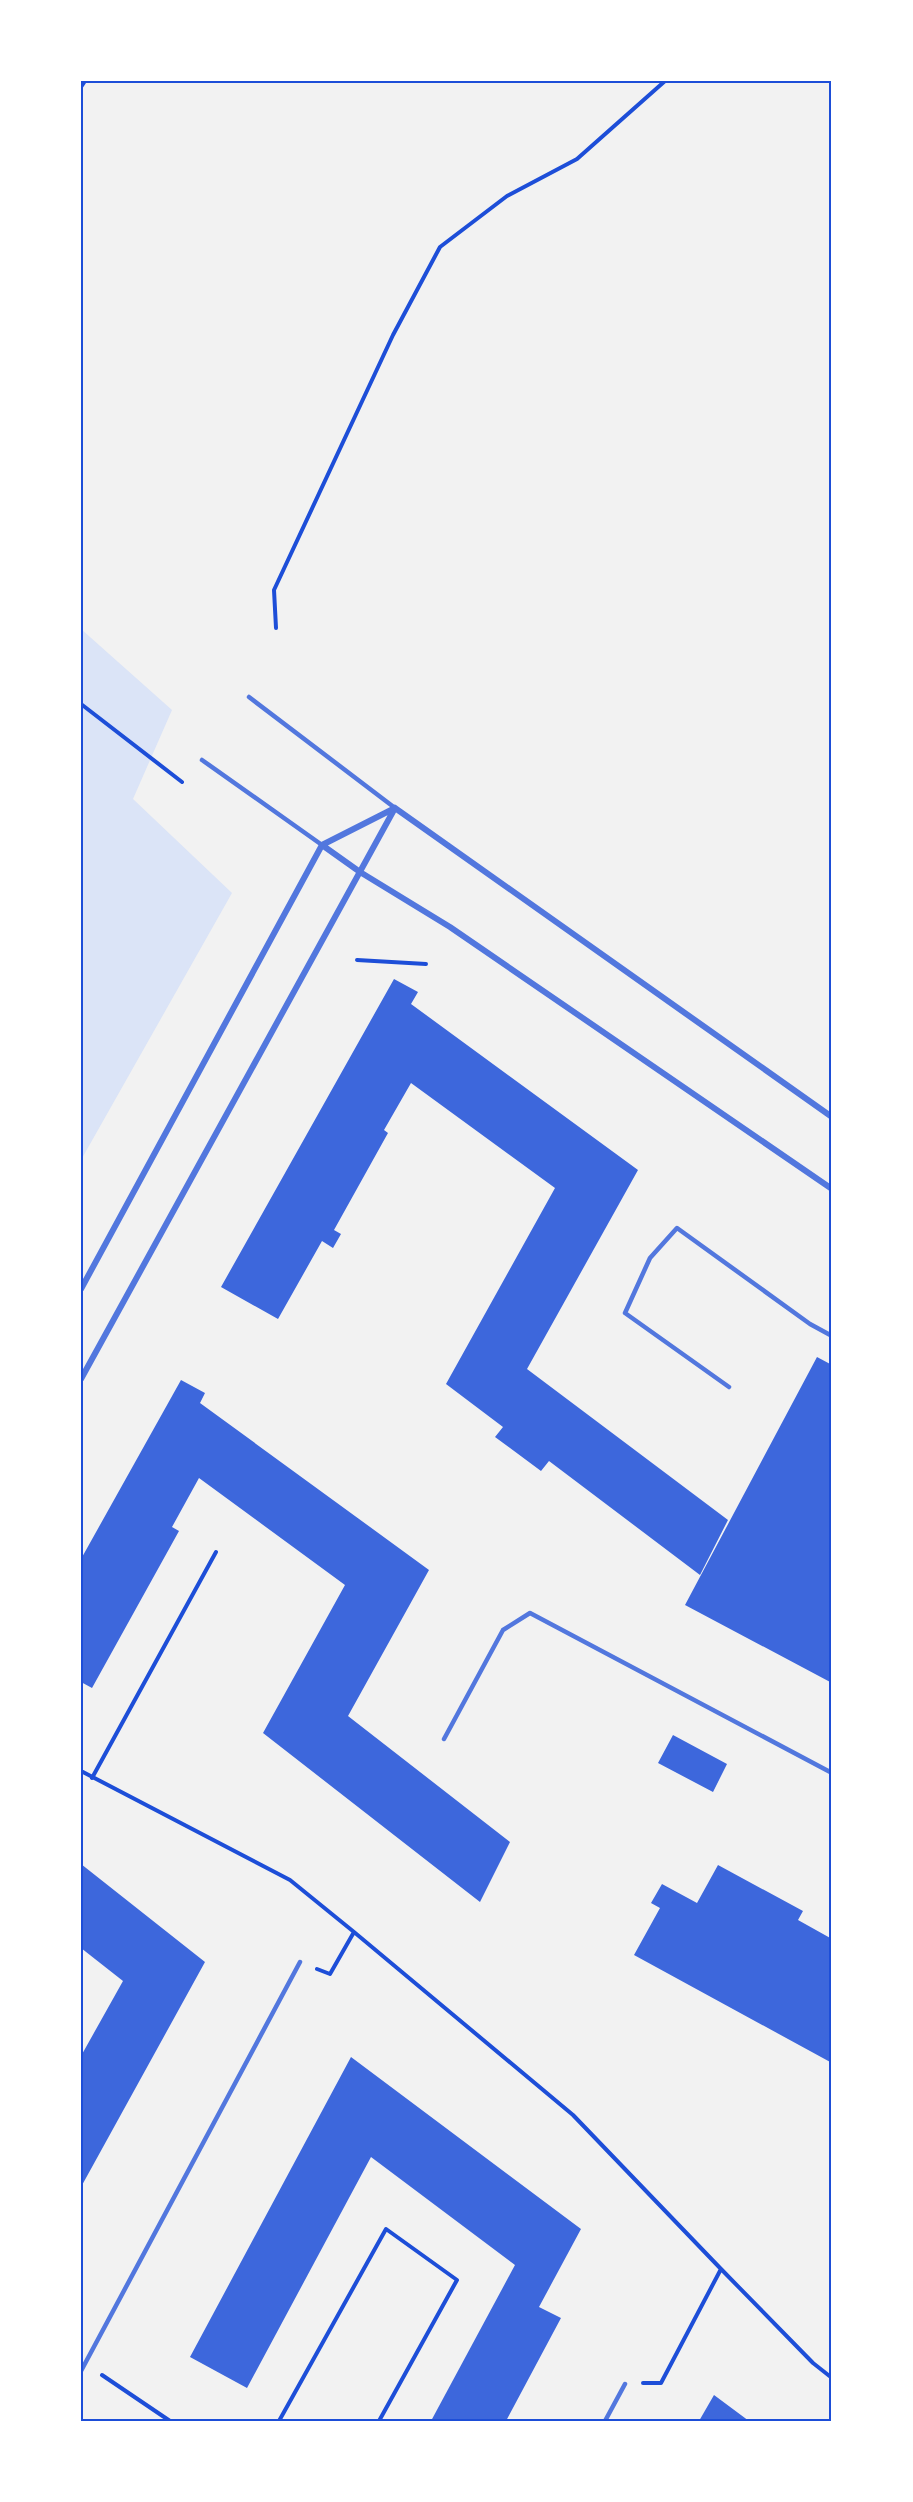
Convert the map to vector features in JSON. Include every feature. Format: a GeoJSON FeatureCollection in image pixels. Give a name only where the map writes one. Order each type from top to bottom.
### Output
{"type":"FeatureCollection","features":[{"type":"Feature","properties":{"kind":"street"},"geometry":{"type":"LineString","coordinates":[[81,1289],[322,845],[396,808]]}},
{"type":"Feature","properties":{"kind":"street"},"geometry":{"type":"LineString","coordinates":[[81,1379],[396,808]]}},
{"type":"Feature","properties":{"kind":"street"},"geometry":{"type":"LineString","coordinates":[[396,808],[832,1117]]}},
{"type":"Feature","properties":{"kind":"street"},"geometry":{"type":"LineString","coordinates":[[322,845],[360,872],[450,927],[832,1189]]}},
{"type":"Feature","properties":{"kind":"lane"},"geometry":{"type":"LineString","coordinates":[[249,697],[396,808]]}},
{"type":"Feature","properties":{"kind":"lane"},"geometry":{"type":"LineString","coordinates":[[202,760],[322,845]]}},
{"type":"Feature","properties":{"kind":"lane"},"geometry":{"type":"LineString","coordinates":[[729,1387],[625,1313],[650,1258],[677,1228],[810,1324],[832,1336]]}},
{"type":"Feature","properties":{"kind":"lane"},"geometry":{"type":"LineString","coordinates":[[444,1739],[503,1630],[530,1613],[832,1773]]}},
{"type":"Feature","properties":{"kind":"lane"},"geometry":{"type":"LineString","coordinates":[[81,2371],[300,1962]]}},
{"type":"Feature","properties":{"kind":"lane"},"geometry":{"type":"LineString","coordinates":[[605,2421],[625,2384]]}},
{"type":"Feature","properties":{"kind":"path"},"geometry":{"type":"LineString","coordinates":[[81,87],[85,81]]}},
{"type":"Feature","properties":{"kind":"path"},"geometry":{"type":"LineString","coordinates":[[276,628],[274,590],[388,346],[440,247],[507,196],[577,159],[665,81]]}},
{"type":"Feature","properties":{"kind":"path"},"geometry":{"type":"LineString","coordinates":[[81,704],[182,782]]}},
{"type":"Feature","properties":{"kind":"path"},"geometry":{"type":"LineString","coordinates":[[357,960],[426,964]]}},
{"type":"Feature","properties":{"kind":"path"},"geometry":{"type":"LineString","coordinates":[[92,1778],[216,1552]]}},
{"type":"Feature","properties":{"kind":"path"},"geometry":{"type":"LineString","coordinates":[[81,1772],[290,1880],[573,2115],[813,2363],[832,2378]]}},
{"type":"Feature","properties":{"kind":"path"},"geometry":{"type":"LineString","coordinates":[[300,1962],[330,1974],[354,1932]]}},
{"type":"Feature","properties":{"kind":"path"},"geometry":{"type":"LineString","coordinates":[[279,2421],[386,2229],[458,2280],[379,2421]]}},
{"type":"Feature","properties":{"kind":"path"},"geometry":{"type":"LineString","coordinates":[[625,2384],[661,2383],[721,2269]]}},
{"type":"Feature","properties":{"kind":"path"},"geometry":{"type":"LineString","coordinates":[[84,2363],[170,2421]]}},
{"type":"Feature","properties":{"kind":"shaded area"},"geometry":{"type":"Polygon","coordinates":[[[81,629],[172,710],[133,799],[232,893],[81,1160],[81,629]]]}},
{"type":"Feature","properties":{"kind":"building"},"geometry":{"type":"Polygon","coordinates":[[[394,979],[418,992],[411,1004],[638,1170],[527,1369],[728,1520],[700,1575],[549,1461],[541,1471],[495,1437],[503,1427],[446,1384],[555,1188],[411,1083],[384,1130],[388,1133],[334,1230],[341,1234],[333,1248],[322,1241],[278,1319],[221,1287],[394,979]]]}},
{"type":"Feature","properties":{"kind":"building"},"geometry":{"type":"Polygon","coordinates":[[[817,1357],[832,1365],[832,1683],[685,1605],[817,1357]]]}},
{"type":"Feature","properties":{"kind":"building"},"geometry":{"type":"Polygon","coordinates":[[[181,1380],[205,1393],[200,1403],[429,1570],[348,1716],[510,1842],[480,1902],[263,1733],[345,1585],[199,1478],[172,1527],[179,1531],[92,1688],[81,1682],[81,1559],[181,1380]]]}},
{"type":"Feature","properties":{"kind":"building"},"geometry":{"type":"Polygon","coordinates":[[[673,1735],[727,1764],[713,1792],[658,1763],[673,1735]]]}},
{"type":"Feature","properties":{"kind":"building"},"geometry":{"type":"Polygon","coordinates":[[[81,1864],[205,1962],[81,2187],[81,2056],[123,1981],[81,1948],[81,1864]]]}},
{"type":"Feature","properties":{"kind":"building"},"geometry":{"type":"Polygon","coordinates":[[[718,1865],[803,1911],[798,1920],[832,1939],[832,2063],[634,1955],[660,1908],[651,1903],[662,1884],[697,1903],[718,1865]]]}},
{"type":"Feature","properties":{"kind":"building"},"geometry":{"type":"Polygon","coordinates":[[[351,2057],[581,2229],[539,2307],[561,2318],[506,2421],[431,2421],[515,2265],[371,2157],[247,2388],[190,2357],[351,2057]]]}},
{"type":"Feature","properties":{"kind":"building"},"geometry":{"type":"Polygon","coordinates":[[[714,2395],[749,2421],[699,2421],[714,2395]]]}}]}
